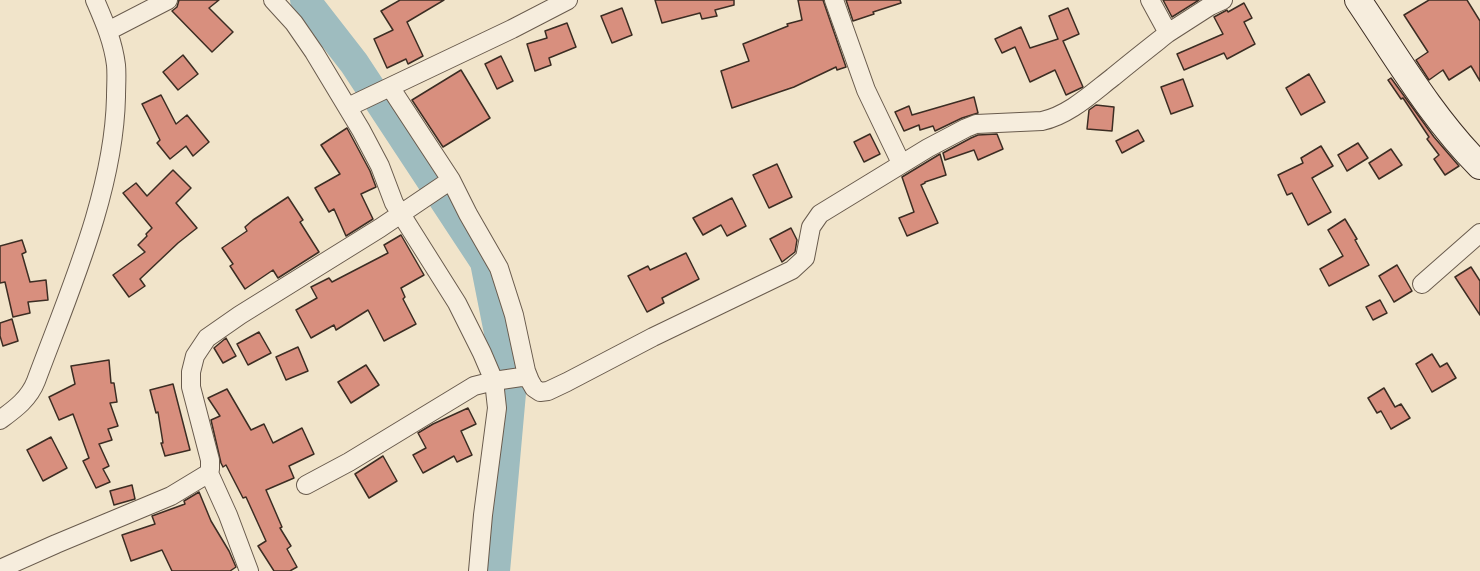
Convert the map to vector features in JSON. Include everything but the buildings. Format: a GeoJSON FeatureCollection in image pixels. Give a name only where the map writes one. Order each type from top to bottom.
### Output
{"type":"FeatureCollection","features":[{"type":"Feature","properties":{"kind":"street"},"geometry":{"type":"LineString","coordinates":[[0,420],[25,400],[33,390],[92,227],[108,164],[114,130],[116,66],[108,31],[94,0]]}},
{"type":"Feature","properties":{"kind":"street"},"geometry":{"type":"LineString","coordinates":[[108,31],[168,0]]}},
{"type":"Feature","properties":{"kind":"street"},"geometry":{"type":"LineString","coordinates":[[273,0],[294,23],[350,106],[400,214],[457,303],[497,380],[497,408],[478,571]]}},
{"type":"Feature","properties":{"kind":"street"},"geometry":{"type":"LineString","coordinates":[[350,106],[568,0]]}},
{"type":"Feature","properties":{"kind":"street"},"geometry":{"type":"LineString","coordinates":[[834,0],[866,90],[901,163]]}},
{"type":"Feature","properties":{"kind":"street"},"geometry":{"type":"LineString","coordinates":[[1150,0],[1168,33]]}},
{"type":"Feature","properties":{"kind":"street"},"geometry":{"type":"LineString","coordinates":[[306,485],[474,386],[497,380],[524,377],[540,392],[548,391],[792,270],[805,258],[811,227],[820,214],[901,163],[976,124],[1042,121],[1061,115],[1168,33],[1223,0]]}},
{"type":"Feature","properties":{"kind":"street"},"geometry":{"type":"LineString","coordinates":[[1358,0],[1448,130],[1480,166]]}},
{"type":"Feature","properties":{"kind":"street"},"geometry":{"type":"LineString","coordinates":[[384,90],[468,214],[499,268],[514,315],[524,377]]}},
{"type":"Feature","properties":{"kind":"street"},"geometry":{"type":"LineString","coordinates":[[0,569],[171,496],[209,473],[210,460],[191,387],[192,364],[207,338],[447,183]]}},
{"type":"Feature","properties":{"kind":"street"},"geometry":{"type":"LineString","coordinates":[[1422,284],[1480,233]]}},
{"type":"Feature","properties":{"kind":"street"},"geometry":{"type":"LineString","coordinates":[[209,473],[249,571]]}},
{"type":"Feature","properties":{"kind":"waterway"},"geometry":{"type":"LineString","coordinates":[[305,0],[354,63],[485,262],[511,393],[495,571]]}}]}
